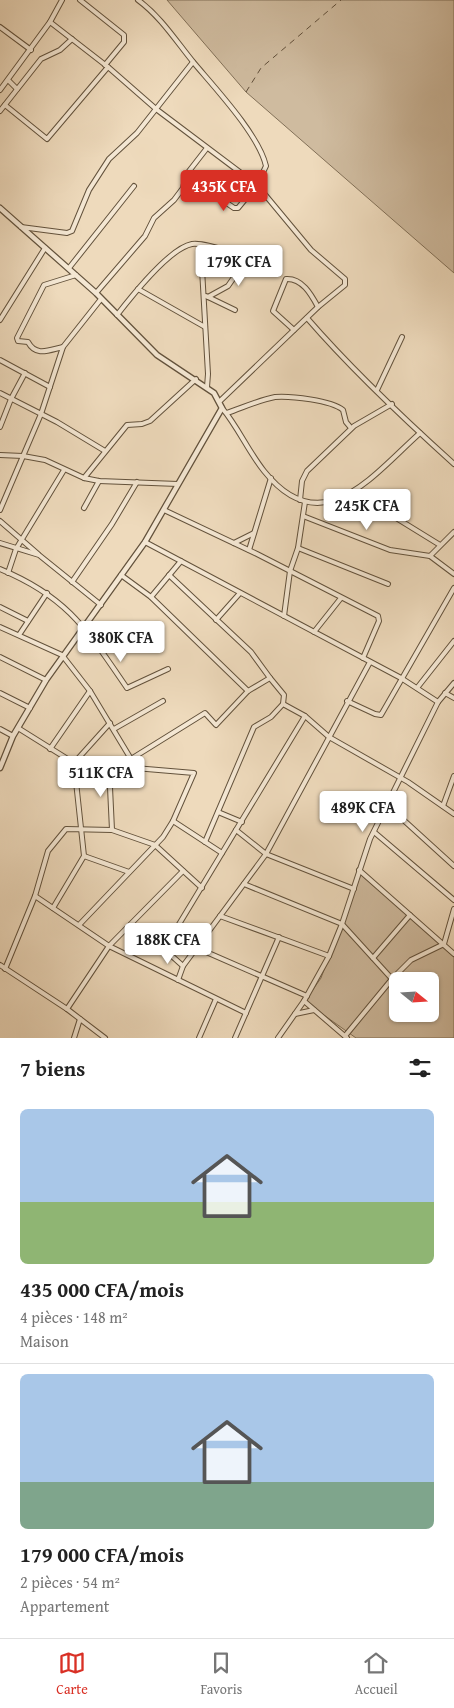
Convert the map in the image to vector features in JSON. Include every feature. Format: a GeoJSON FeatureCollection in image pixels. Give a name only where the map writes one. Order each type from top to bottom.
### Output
{"type":"FeatureCollection","features":[{"type":"Feature","properties":{"kind":"street"},"geometry":{"type":"LineString","coordinates":[[0,90],[31,50],[62,0]]}},
{"type":"Feature","properties":{"kind":"street"},"geometry":{"type":"LineString","coordinates":[[5,105],[47,138],[107,66],[124,42],[124,35],[80,0]]}},
{"type":"Feature","properties":{"kind":"street"},"geometry":{"type":"LineString","coordinates":[[138,0],[158,18],[229,104],[262,154],[266,166],[257,185],[240,206],[234,208],[186,176]]}},
{"type":"Feature","properties":{"kind":"street"},"geometry":{"type":"LineString","coordinates":[[50,22],[107,66],[156,109],[257,185],[316,255],[345,279],[345,285],[318,307],[220,401]]}},
{"type":"Feature","properties":{"kind":"street"},"geometry":{"type":"LineString","coordinates":[[0,27],[31,50]]}},
{"type":"Feature","properties":{"kind":"street"},"geometry":{"type":"LineString","coordinates":[[0,111],[41,59],[60,50],[72,39]]}},
{"type":"Feature","properties":{"kind":"street"},"geometry":{"type":"LineString","coordinates":[[21,226],[70,233],[88,190],[109,159],[137,133],[193,62]]}},
{"type":"Feature","properties":{"kind":"street"},"geometry":{"type":"LineString","coordinates":[[8,80],[18,89]]}},
{"type":"Feature","properties":{"kind":"street"},"geometry":{"type":"LineString","coordinates":[[96,294],[145,236],[154,218],[174,200],[183,188],[186,176],[207,148]]}},
{"type":"Feature","properties":{"kind":"street"},"geometry":{"type":"LineString","coordinates":[[69,268],[134,186]]}},
{"type":"Feature","properties":{"kind":"street"},"geometry":{"type":"LineString","coordinates":[[0,208],[69,268],[165,362],[196,379],[206,387],[220,401],[222,408],[255,459],[270,478],[300,500],[304,502],[337,500],[354,492],[420,433]]}},
{"type":"Feature","properties":{"kind":"street"},"geometry":{"type":"LineString","coordinates":[[117,315],[150,275],[188,246],[196,244],[207,246],[246,258],[228,286],[208,296]]}},
{"type":"Feature","properties":{"kind":"street"},"geometry":{"type":"LineString","coordinates":[[206,387],[208,374],[202,269],[207,246]]}},
{"type":"Feature","properties":{"kind":"street"},"geometry":{"type":"LineString","coordinates":[[0,320],[45,248]]}},
{"type":"Feature","properties":{"kind":"street"},"geometry":{"type":"LineString","coordinates":[[63,347],[37,352],[31,349],[28,342],[18,341],[17,338],[44,284],[76,275]]}},
{"type":"Feature","properties":{"kind":"street"},"geometry":{"type":"LineString","coordinates":[[294,330],[273,311],[286,279],[290,279],[307,288],[318,307]]}},
{"type":"Feature","properties":{"kind":"street"},"geometry":{"type":"LineString","coordinates":[[138,289],[205,327]]}},
{"type":"Feature","properties":{"kind":"street"},"geometry":{"type":"LineString","coordinates":[[202,294],[235,310]]}},
{"type":"Feature","properties":{"kind":"street"},"geometry":{"type":"LineString","coordinates":[[0,510],[41,414],[63,347],[102,299]]}},
{"type":"Feature","properties":{"kind":"street"},"geometry":{"type":"LineString","coordinates":[[307,318],[328,342],[454,464]]}},
{"type":"Feature","properties":{"kind":"street"},"geometry":{"type":"LineString","coordinates":[[377,390],[402,336]]}},
{"type":"Feature","properties":{"kind":"street"},"geometry":{"type":"LineString","coordinates":[[0,360],[50,387]]}},
{"type":"Feature","properties":{"kind":"street"},"geometry":{"type":"LineString","coordinates":[[0,427],[11,399],[25,373]]}},
{"type":"Feature","properties":{"kind":"street"},"geometry":{"type":"LineString","coordinates":[[84,478],[126,425],[142,424],[150,421],[196,379]]}},
{"type":"Feature","properties":{"kind":"street"},"geometry":{"type":"LineString","coordinates":[[0,393],[105,451]]}},
{"type":"Feature","properties":{"kind":"street"},"geometry":{"type":"LineString","coordinates":[[227,413],[265,399],[291,398],[336,405],[343,410],[346,422],[351,428]]}},
{"type":"Feature","properties":{"kind":"street"},"geometry":{"type":"LineString","coordinates":[[300,500],[304,475],[351,428],[392,404]]}},
{"type":"Feature","properties":{"kind":"street"},"geometry":{"type":"LineString","coordinates":[[0,768],[13,736],[46,680],[144,542],[222,408]]}},
{"type":"Feature","properties":{"kind":"street"},"geometry":{"type":"LineString","coordinates":[[0,455],[23,456],[45,460],[84,478],[99,481],[178,484]]}},
{"type":"Feature","properties":{"kind":"street"},"geometry":{"type":"LineString","coordinates":[[8,572],[16,549],[64,470]]}},
{"type":"Feature","properties":{"kind":"street"},"geometry":{"type":"LineString","coordinates":[[249,550],[270,478]]}},
{"type":"Feature","properties":{"kind":"street"},"geometry":{"type":"LineString","coordinates":[[84,508],[99,481]]}},
{"type":"Feature","properties":{"kind":"street"},"geometry":{"type":"LineString","coordinates":[[72,582],[112,524],[137,482]]}},
{"type":"Feature","properties":{"kind":"street"},"geometry":{"type":"LineString","coordinates":[[354,492],[440,545]]}},
{"type":"Feature","properties":{"kind":"street"},"geometry":{"type":"LineString","coordinates":[[284,616],[290,571],[298,548],[304,502]]}},
{"type":"Feature","properties":{"kind":"street"},"geometry":{"type":"LineString","coordinates":[[164,510],[249,550],[379,618],[362,658]]}},
{"type":"Feature","properties":{"kind":"street"},"geometry":{"type":"LineString","coordinates":[[303,516],[390,550],[430,556],[454,574]]}},
{"type":"Feature","properties":{"kind":"street"},"geometry":{"type":"LineString","coordinates":[[0,521],[101,605]]}},
{"type":"Feature","properties":{"kind":"street"},"geometry":{"type":"LineString","coordinates":[[430,556],[454,532]]}},
{"type":"Feature","properties":{"kind":"street"},"geometry":{"type":"LineString","coordinates":[[234,543],[254,534]]}},
{"type":"Feature","properties":{"kind":"street"},"geometry":{"type":"LineString","coordinates":[[144,542],[401,678],[438,702]]}},
{"type":"Feature","properties":{"kind":"street"},"geometry":{"type":"LineString","coordinates":[[0,543],[39,555]]}},
{"type":"Feature","properties":{"kind":"street"},"geometry":{"type":"LineString","coordinates":[[298,548],[388,584]]}},
{"type":"Feature","properties":{"kind":"street"},"geometry":{"type":"LineString","coordinates":[[151,597],[181,561]]}},
{"type":"Feature","properties":{"kind":"street"},"geometry":{"type":"LineString","coordinates":[[0,569],[56,599],[84,626],[127,688],[168,669]]}},
{"type":"Feature","properties":{"kind":"street"},"geometry":{"type":"LineString","coordinates":[[120,575],[151,597],[248,692]]}},
{"type":"Feature","properties":{"kind":"street"},"geometry":{"type":"LineString","coordinates":[[169,575],[251,652],[284,695],[283,704],[254,727],[205,842]]}},
{"type":"Feature","properties":{"kind":"street"},"geometry":{"type":"LineString","coordinates":[[347,701],[381,715],[454,588]]}},
{"type":"Feature","properties":{"kind":"street"},"geometry":{"type":"LineString","coordinates":[[19,635],[47,593]]}},
{"type":"Feature","properties":{"kind":"street"},"geometry":{"type":"LineString","coordinates":[[216,620],[240,593]]}},
{"type":"Feature","properties":{"kind":"street"},"geometry":{"type":"LineString","coordinates":[[314,632],[341,598]]}},
{"type":"Feature","properties":{"kind":"street"},"geometry":{"type":"LineString","coordinates":[[0,607],[28,621]]}},
{"type":"Feature","properties":{"kind":"street"},"geometry":{"type":"LineString","coordinates":[[0,627],[62,655],[90,691],[137,768]]}},
{"type":"Feature","properties":{"kind":"street"},"geometry":{"type":"LineString","coordinates":[[417,688],[454,641]]}},
{"type":"Feature","properties":{"kind":"street"},"geometry":{"type":"LineString","coordinates":[[0,657],[46,680]]}},
{"type":"Feature","properties":{"kind":"street"},"geometry":{"type":"LineString","coordinates":[[178,980],[184,966],[266,854],[347,701],[370,662]]}},
{"type":"Feature","properties":{"kind":"street"},"geometry":{"type":"LineString","coordinates":[[123,767],[131,759],[205,713],[216,725],[248,692],[270,678]]}},
{"type":"Feature","properties":{"kind":"street"},"geometry":{"type":"LineString","coordinates":[[278,1038],[304,1001],[329,956],[374,832],[438,702],[454,683]]}},
{"type":"Feature","properties":{"kind":"street"},"geometry":{"type":"LineString","coordinates":[[50,750],[90,691]]}},
{"type":"Feature","properties":{"kind":"street"},"geometry":{"type":"LineString","coordinates":[[0,693],[30,708]]}},
{"type":"Feature","properties":{"kind":"street"},"geometry":{"type":"LineString","coordinates":[[446,693],[454,698]]}},
{"type":"Feature","properties":{"kind":"street"},"geometry":{"type":"LineString","coordinates":[[114,729],[163,702]]}},
{"type":"Feature","properties":{"kind":"street"},"geometry":{"type":"LineString","coordinates":[[283,704],[305,716],[329,737],[401,778],[454,814]]}},
{"type":"Feature","properties":{"kind":"street"},"geometry":{"type":"LineString","coordinates":[[184,966],[164,950],[305,716]]}},
{"type":"Feature","properties":{"kind":"street"},"geometry":{"type":"LineString","coordinates":[[53,908],[84,856],[74,763],[110,723]]}},
{"type":"Feature","properties":{"kind":"street"},"geometry":{"type":"LineString","coordinates":[[18,728],[50,750],[74,763],[194,773],[173,821],[155,845],[79,925]]}},
{"type":"Feature","properties":{"kind":"street"},"geometry":{"type":"LineString","coordinates":[[0,729],[13,736]]}},
{"type":"Feature","properties":{"kind":"street"},"geometry":{"type":"LineString","coordinates":[[109,766],[112,830]]}},
{"type":"Feature","properties":{"kind":"street"},"geometry":{"type":"LineString","coordinates":[[443,806],[454,776]]}},
{"type":"Feature","properties":{"kind":"street"},"geometry":{"type":"LineString","coordinates":[[388,805],[454,866]]}},
{"type":"Feature","properties":{"kind":"street"},"geometry":{"type":"LineString","coordinates":[[218,812],[242,822]]}},
{"type":"Feature","properties":{"kind":"street"},"geometry":{"type":"LineString","coordinates":[[173,821],[222,854]]}},
{"type":"Feature","properties":{"kind":"street"},"geometry":{"type":"LineString","coordinates":[[5,969],[35,896],[50,848],[66,829],[112,830],[155,845],[202,888]]}},
{"type":"Feature","properties":{"kind":"street"},"geometry":{"type":"LineString","coordinates":[[236,830],[266,854],[354,889]]}},
{"type":"Feature","properties":{"kind":"street"},"geometry":{"type":"LineString","coordinates":[[374,832],[454,900]]}},
{"type":"Feature","properties":{"kind":"street"},"geometry":{"type":"LineString","coordinates":[[84,856],[129,872]]}},
{"type":"Feature","properties":{"kind":"street"},"geometry":{"type":"LineString","coordinates":[[67,1009],[108,946],[183,870]]}},
{"type":"Feature","properties":{"kind":"street"},"geometry":{"type":"LineString","coordinates":[[359,870],[454,954]]}},
{"type":"Feature","properties":{"kind":"street"},"geometry":{"type":"LineString","coordinates":[[244,884],[342,924],[389,976]]}},
{"type":"Feature","properties":{"kind":"street"},"geometry":{"type":"LineString","coordinates":[[35,896],[108,946],[246,1013]]}},
{"type":"Feature","properties":{"kind":"street"},"geometry":{"type":"LineString","coordinates":[[399,972],[411,960],[444,944],[454,909]]}},
{"type":"Feature","properties":{"kind":"street"},"geometry":{"type":"LineString","coordinates":[[373,958],[410,915]]}},
{"type":"Feature","properties":{"kind":"street"},"geometry":{"type":"LineString","coordinates":[[220,916],[329,956]]}},
{"type":"Feature","properties":{"kind":"street"},"geometry":{"type":"LineString","coordinates":[[234,1038],[279,937]]}},
{"type":"Feature","properties":{"kind":"street"},"geometry":{"type":"LineString","coordinates":[[197,948],[307,996]]}},
{"type":"Feature","properties":{"kind":"street"},"geometry":{"type":"LineString","coordinates":[[0,965],[67,1009],[105,1038]]}},
{"type":"Feature","properties":{"kind":"street"},"geometry":{"type":"LineString","coordinates":[[304,1001],[346,1037],[389,983]]}},
{"type":"Feature","properties":{"kind":"street"},"geometry":{"type":"LineString","coordinates":[[199,1038],[216,998]]}},
{"type":"Feature","properties":{"kind":"street"},"geometry":{"type":"LineString","coordinates":[[295,1014],[314,1010]]}},
{"type":"Feature","properties":{"kind":"street"},"geometry":{"type":"LineString","coordinates":[[74,1038],[80,1020]]}},
{"type":"Feature","properties":{"kind":"shaded area"},"geometry":{"type":"Polygon","coordinates":[[[167,0],[454,0],[454,273],[246,92],[167,0]]]}},
{"type":"Feature","properties":{"kind":"shaded area"},"geometry":{"type":"Polygon","coordinates":[[[359,873],[454,956],[454,1038],[356,1038],[307,1003],[307,998],[321,978],[359,873]]]}},
{"type":"Feature","properties":{"kind":"ferry route"},"geometry":{"type":"LineString","coordinates":[[246,92],[261,68],[341,0]]}}]}
